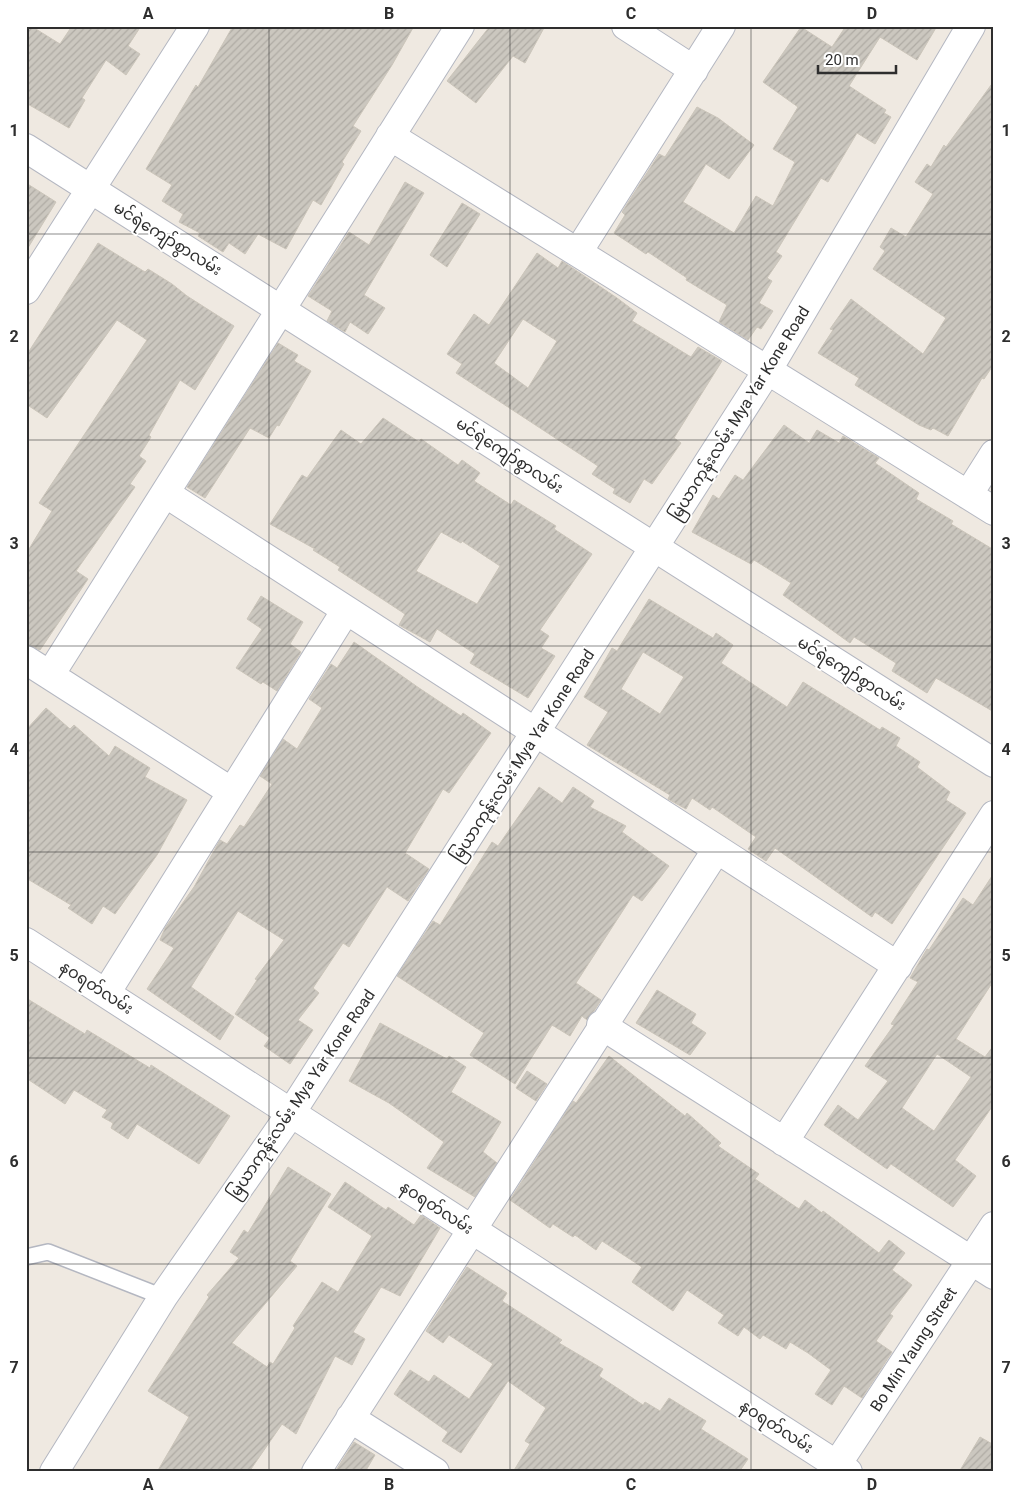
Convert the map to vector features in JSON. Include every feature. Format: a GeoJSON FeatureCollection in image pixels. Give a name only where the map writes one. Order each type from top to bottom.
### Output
{"type":"FeatureCollection","features":[{"type":"Feature","properties":{"kind":"street"},"geometry":{"type":"LineString","coordinates":[[26,290],[195,26]]}},
{"type":"Feature","properties":{"kind":"street"},"geometry":{"type":"LineString","coordinates":[[50,675],[460,26]]}},
{"type":"Feature","properties":{"kind":"street"},"geometry":{"type":"LineString","coordinates":[[626,26],[694,70]]}},
{"type":"Feature","properties":{"kind":"street"},"geometry":{"type":"LineString","coordinates":[[578,252],[721,26]]}},
{"type":"Feature","properties":{"kind":"street","name":"မြယာကုန်းလမ်း Mya Yar Kone Road"},"geometry":{"type":"LineString","coordinates":[[54,1472],[164,1297],[291,1113],[655,548],[767,371],[971,26]]}},
{"type":"Feature","properties":{"kind":"street"},"geometry":{"type":"LineString","coordinates":[[390,136],[994,511]]}},
{"type":"Feature","properties":{"kind":"street","name":"မင်ရဲကျော်စွာလမ်း"},"geometry":{"type":"LineString","coordinates":[[26,148],[994,763]]}},
{"type":"Feature","properties":{"kind":"street"},"geometry":{"type":"LineString","coordinates":[[968,495],[994,454]]}},
{"type":"Feature","properties":{"kind":"street"},"geometry":{"type":"LineString","coordinates":[[165,493],[898,966]]}},
{"type":"Feature","properties":{"kind":"street"},"geometry":{"type":"LineString","coordinates":[[106,993],[346,610]]}},
{"type":"Feature","properties":{"kind":"street"},"geometry":{"type":"LineString","coordinates":[[26,660],[232,792]]}},
{"type":"Feature","properties":{"kind":"street"},"geometry":{"type":"LineString","coordinates":[[784,1142],[994,816]]}},
{"type":"Feature","properties":{"kind":"street"},"geometry":{"type":"LineString","coordinates":[[316,1472],[601,1025],[717,849]]}},
{"type":"Feature","properties":{"kind":"street","name":"နဝရတ်လမ်း"},"geometry":{"type":"LineString","coordinates":[[26,942],[472,1229],[839,1469]]}},
{"type":"Feature","properties":{"kind":"street"},"geometry":{"type":"LineString","coordinates":[[601,1025],[994,1275]]}},
{"type":"Feature","properties":{"kind":"street","name":"Bo Min Yaung Street"},"geometry":{"type":"LineString","coordinates":[[839,1469],[994,1226]]}},
{"type":"Feature","properties":{"kind":"street"},"geometry":{"type":"LineString","coordinates":[[350,1418],[435,1472]]}},
{"type":"Feature","properties":{"kind":"lane"},"geometry":{"type":"LineString","coordinates":[[26,1257],[48,1252],[164,1297]]}},
{"type":"Feature","properties":{"kind":"building"},"geometry":{"type":"Polygon","coordinates":[[[26,26],[31,26],[60,44],[72,26],[141,26],[128,46],[140,54],[126,75],[106,60],[82,98],[85,100],[69,128],[26,103],[26,26]]]}},
{"type":"Feature","properties":{"kind":"building"},"geometry":{"type":"Polygon","coordinates":[[[233,26],[414,26],[392,65],[353,126],[361,131],[342,162],[344,164],[321,205],[313,200],[286,249],[258,234],[245,254],[229,243],[223,252],[198,236],[200,233],[179,222],[183,214],[162,201],[172,185],[146,169],[196,85],[198,87],[233,26]]]}},
{"type":"Feature","properties":{"kind":"building"},"geometry":{"type":"Polygon","coordinates":[[[490,26],[545,26],[525,63],[513,56],[476,103],[447,81],[490,26]]]}},
{"type":"Feature","properties":{"kind":"building"},"geometry":{"type":"Polygon","coordinates":[[[846,26],[937,26],[917,60],[880,37],[849,86],[886,110],[884,113],[891,117],[875,144],[857,133],[828,182],[821,178],[776,252],[782,256],[767,278],[772,281],[759,303],[773,311],[761,329],[757,327],[748,340],[719,322],[727,305],[686,280],[687,278],[648,252],[646,254],[614,233],[625,215],[622,212],[659,154],[665,157],[697,107],[718,118],[754,145],[729,179],[706,164],[683,202],[734,233],[756,196],[773,206],[795,162],[773,149],[798,107],[763,82],[801,27],[832,47],[846,26]]]}},
{"type":"Feature","properties":{"kind":"building"},"geometry":{"type":"Polygon","coordinates":[[[994,81],[994,364],[984,379],[982,378],[948,436],[933,428],[931,430],[919,425],[855,385],[859,378],[818,353],[833,330],[830,329],[851,299],[923,354],[946,318],[873,269],[885,251],[880,247],[891,228],[906,237],[933,194],[915,182],[927,164],[931,167],[944,145],[946,147],[994,81]]]}},
{"type":"Feature","properties":{"kind":"building"},"geometry":{"type":"Polygon","coordinates":[[[405,182],[424,193],[364,295],[385,308],[368,334],[350,322],[345,332],[327,321],[332,311],[308,296],[349,232],[369,245],[405,182]]]}},
{"type":"Feature","properties":{"kind":"building"},"geometry":{"type":"Polygon","coordinates":[[[26,183],[56,202],[26,251],[26,183]]]}},
{"type":"Feature","properties":{"kind":"building"},"geometry":{"type":"Polygon","coordinates":[[[462,203],[480,214],[447,267],[430,255],[462,203]]]}},
{"type":"Feature","properties":{"kind":"building"},"geometry":{"type":"Polygon","coordinates":[[[98,243],[145,272],[148,269],[234,326],[195,390],[180,380],[149,435],[151,437],[139,456],[146,461],[130,484],[135,487],[76,571],[88,579],[40,650],[26,644],[26,554],[52,511],[39,503],[147,340],[117,320],[47,418],[26,404],[26,356],[98,243]]]}},
{"type":"Feature","properties":{"kind":"building"},"geometry":{"type":"Polygon","coordinates":[[[537,253],[558,268],[562,261],[617,298],[637,313],[632,321],[691,357],[698,347],[722,361],[674,438],[681,443],[652,484],[644,479],[630,503],[613,493],[615,489],[592,474],[598,466],[456,373],[462,364],[447,354],[474,314],[489,325],[537,253]],[[523,319],[494,363],[528,388],[557,341],[523,319]]]}},
{"type":"Feature","properties":{"kind":"building"},"geometry":{"type":"Polygon","coordinates":[[[278,343],[298,355],[294,361],[311,371],[279,426],[277,425],[269,438],[250,428],[205,498],[187,487],[278,343]]]}},
{"type":"Feature","properties":{"kind":"building"},"geometry":{"type":"Polygon","coordinates":[[[383,418],[419,442],[421,439],[458,465],[462,460],[480,473],[474,481],[511,505],[514,500],[556,526],[554,529],[592,554],[540,630],[549,636],[541,648],[555,656],[528,698],[470,663],[475,654],[437,629],[430,642],[399,625],[405,614],[338,570],[340,567],[313,550],[315,549],[270,524],[302,475],[307,478],[341,430],[361,444],[383,418]],[[441,532],[416,571],[477,604],[500,566],[462,541],[461,543],[441,532]]]}},
{"type":"Feature","properties":{"kind":"building"},"geometry":{"type":"Polygon","coordinates":[[[784,425],[809,443],[817,430],[839,443],[843,436],[879,458],[875,463],[919,493],[916,499],[953,521],[951,524],[994,550],[994,712],[936,678],[927,693],[892,671],[896,663],[854,637],[850,643],[783,595],[791,583],[754,560],[751,564],[692,532],[713,495],[719,499],[735,475],[743,480],[784,425]]]}},
{"type":"Feature","properties":{"kind":"building"},"geometry":{"type":"Polygon","coordinates":[[[261,596],[303,622],[290,644],[301,652],[277,691],[263,682],[261,684],[236,668],[262,629],[247,619],[261,596]]]}},
{"type":"Feature","properties":{"kind":"building"},"geometry":{"type":"Polygon","coordinates":[[[649,599],[713,638],[716,633],[733,645],[721,663],[787,707],[803,682],[880,730],[882,727],[900,738],[896,746],[920,762],[917,767],[950,792],[946,800],[966,813],[892,924],[875,912],[872,917],[775,848],[766,861],[748,849],[756,837],[712,807],[710,810],[692,798],[686,809],[668,799],[670,795],[587,745],[608,712],[584,697],[612,648],[617,651],[649,599]],[[643,652],[621,689],[660,714],[684,677],[643,652]]]}},
{"type":"Feature","properties":{"kind":"building"},"geometry":{"type":"Polygon","coordinates":[[[354,642],[461,716],[463,713],[491,733],[449,793],[443,789],[405,853],[429,869],[408,901],[387,887],[349,947],[343,943],[313,988],[319,993],[298,1020],[313,1030],[290,1064],[264,1046],[270,1038],[235,1014],[257,980],[255,979],[284,940],[238,911],[191,987],[234,1017],[220,1040],[147,989],[174,948],[160,940],[165,928],[194,887],[220,840],[227,844],[240,825],[244,827],[272,784],[260,776],[283,739],[297,749],[322,708],[309,699],[331,664],[337,668],[354,642]]]}},
{"type":"Feature","properties":{"kind":"building"},"geometry":{"type":"Polygon","coordinates":[[[46,708],[70,729],[74,725],[109,756],[115,746],[150,768],[145,777],[187,800],[157,855],[115,914],[103,906],[92,924],[68,908],[71,905],[26,878],[26,730],[46,708]]]}},
{"type":"Feature","properties":{"kind":"building"},"geometry":{"type":"Polygon","coordinates":[[[539,787],[562,803],[573,787],[594,801],[590,807],[626,826],[622,832],[669,866],[642,901],[633,895],[576,983],[601,1000],[594,1011],[587,1020],[582,1016],[570,1036],[552,1025],[515,1084],[470,1055],[484,1033],[397,976],[433,921],[440,925],[492,842],[498,846],[539,787]]]}},
{"type":"Feature","properties":{"kind":"building"},"geometry":{"type":"Polygon","coordinates":[[[994,873],[994,980],[956,1039],[985,1057],[994,1045],[994,1104],[955,1160],[976,1176],[953,1207],[891,1164],[887,1169],[824,1125],[838,1105],[858,1120],[888,1081],[865,1066],[894,1025],[891,1024],[918,982],[910,978],[927,949],[929,950],[963,898],[973,905],[994,873]],[[937,1054],[902,1108],[934,1131],[971,1077],[937,1054]]]}},
{"type":"Feature","properties":{"kind":"building"},"geometry":{"type":"Polygon","coordinates":[[[657,990],[696,1014],[691,1023],[706,1033],[690,1055],[636,1023],[657,990]]]}},
{"type":"Feature","properties":{"kind":"building"},"geometry":{"type":"Polygon","coordinates":[[[26,998],[85,1034],[87,1030],[150,1068],[151,1065],[230,1116],[199,1164],[137,1124],[128,1139],[111,1128],[113,1123],[102,1117],[107,1110],[74,1090],[65,1104],[26,1078],[26,998]]]}},
{"type":"Feature","properties":{"kind":"building"},"geometry":{"type":"Polygon","coordinates":[[[380,1023],[447,1059],[449,1056],[466,1067],[451,1092],[501,1122],[483,1152],[497,1163],[475,1197],[427,1168],[444,1142],[389,1103],[349,1081],[380,1023]]]}},
{"type":"Feature","properties":{"kind":"building"},"geometry":{"type":"Polygon","coordinates":[[[609,1056],[685,1116],[687,1113],[721,1143],[718,1146],[759,1174],[755,1179],[799,1209],[805,1200],[822,1213],[823,1211],[879,1253],[889,1240],[905,1253],[892,1270],[912,1285],[890,1314],[893,1316],[876,1341],[892,1352],[862,1398],[844,1386],[832,1405],[815,1394],[831,1370],[808,1353],[790,1342],[786,1349],[763,1335],[760,1339],[744,1327],[738,1336],[718,1323],[724,1315],[687,1290],[673,1311],[632,1282],[642,1267],[602,1241],[596,1250],[575,1235],[573,1237],[553,1224],[550,1228],[510,1200],[573,1101],[576,1103],[609,1056]]]}},
{"type":"Feature","properties":{"kind":"building"},"geometry":{"type":"Polygon","coordinates":[[[527,1071],[547,1084],[536,1101],[516,1088],[527,1071]]]}},
{"type":"Feature","properties":{"kind":"building"},"geometry":{"type":"Polygon","coordinates":[[[288,1167],[331,1194],[290,1261],[297,1266],[232,1343],[267,1367],[270,1362],[273,1364],[295,1328],[293,1326],[322,1282],[338,1292],[372,1236],[328,1207],[345,1182],[386,1210],[388,1207],[414,1225],[421,1215],[440,1228],[400,1296],[381,1287],[353,1332],[365,1339],[352,1365],[335,1356],[296,1434],[282,1424],[249,1472],[157,1472],[189,1417],[148,1391],[209,1297],[207,1295],[239,1258],[230,1252],[244,1230],[248,1233],[288,1167]]]}},
{"type":"Feature","properties":{"kind":"building"},"geometry":{"type":"Polygon","coordinates":[[[467,1267],[507,1293],[502,1301],[562,1340],[559,1343],[603,1369],[599,1376],[643,1405],[645,1402],[660,1411],[669,1398],[706,1421],[701,1429],[748,1459],[739,1472],[513,1472],[530,1444],[525,1441],[546,1408],[508,1381],[461,1453],[442,1441],[448,1432],[394,1394],[410,1370],[429,1382],[434,1375],[469,1399],[493,1364],[449,1335],[443,1343],[426,1331],[467,1267]]]}},
{"type":"Feature","properties":{"kind":"building"},"geometry":{"type":"Polygon","coordinates":[[[980,1437],[994,1445],[994,1472],[959,1472],[980,1437]]]}},
{"type":"Feature","properties":{"kind":"building"},"geometry":{"type":"Polygon","coordinates":[[[354,1442],[375,1455],[365,1472],[335,1472],[354,1442]]]}}]}
